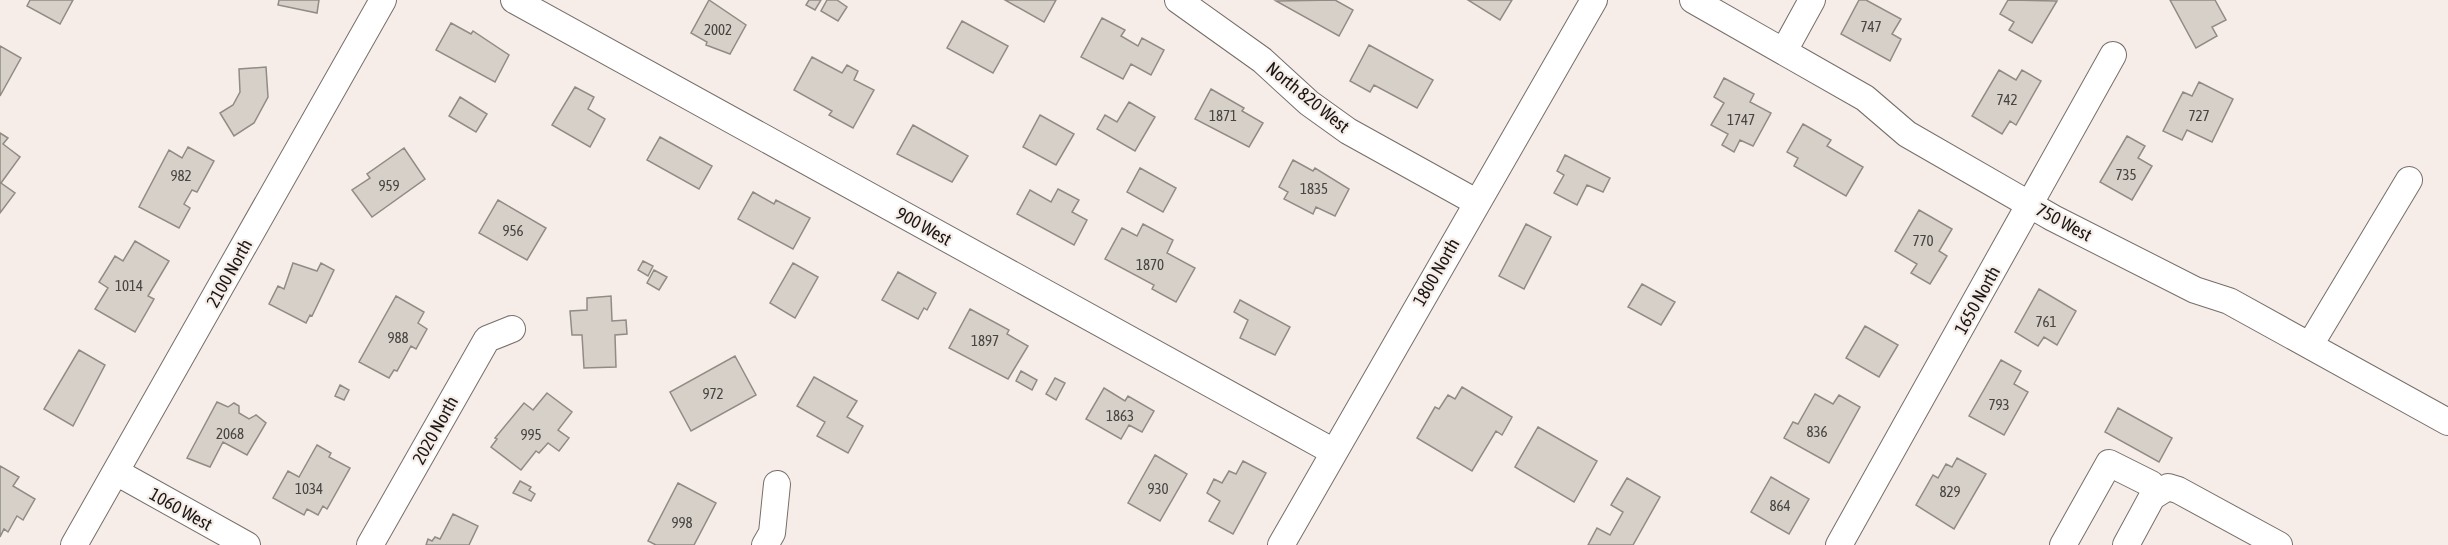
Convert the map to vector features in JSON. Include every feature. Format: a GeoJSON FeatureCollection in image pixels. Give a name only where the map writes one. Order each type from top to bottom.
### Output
{"type":"FeatureCollection","features":[{"type":"Feature","properties":{"kind":"street","name":"2100 North"},"geometry":{"type":"LineString","coordinates":[[74,545],[383,0]]}},
{"type":"Feature","properties":{"kind":"street","name":"900 West"},"geometry":{"type":"LineString","coordinates":[[514,0],[1334,452]]}},
{"type":"Feature","properties":{"kind":"street","name":"North 820 West"},"geometry":{"type":"LineString","coordinates":[[1178,0],[1262,60],[1309,103],[1348,131],[1476,201]]}},
{"type":"Feature","properties":{"kind":"street","name":"1800 North"},"geometry":{"type":"LineString","coordinates":[[1281,545],[1476,201],[1594,0]]}},
{"type":"Feature","properties":{"kind":"street","name":"750 West"},"geometry":{"type":"LineString","coordinates":[[1692,0],[1865,98],[1907,134],[2030,205],[2195,290],[2229,300],[2448,422]]}},
{"type":"Feature","properties":{"kind":"street"},"geometry":{"type":"LineString","coordinates":[[1784,51],[1812,0]]}},
{"type":"Feature","properties":{"kind":"street","name":"1650 North"},"geometry":{"type":"LineString","coordinates":[[1839,545],[2113,55]]}},
{"type":"Feature","properties":{"kind":"street"},"geometry":{"type":"LineString","coordinates":[[2310,345],[2409,180]]}},
{"type":"Feature","properties":{"kind":"street","name":"2020 North"},"geometry":{"type":"LineString","coordinates":[[370,545],[486,339],[512,329]]}},
{"type":"Feature","properties":{"kind":"street"},"geometry":{"type":"LineString","coordinates":[[2063,545],[2109,463],[2151,484],[2158,491]]}},
{"type":"Feature","properties":{"kind":"street","name":"1060 West"},"geometry":{"type":"LineString","coordinates":[[116,472],[247,545]]}},
{"type":"Feature","properties":{"kind":"street"},"geometry":{"type":"LineString","coordinates":[[765,545],[772,532],[777,484]]}},
{"type":"Feature","properties":{"kind":"street"},"geometry":{"type":"LineString","coordinates":[[2135,542],[2152,498],[2158,491],[2168,487],[2178,490],[2279,545]]}},
{"type":"Feature","properties":{"kind":"building"},"geometry":{"type":"Polygon","coordinates":[[[30,0],[73,0],[60,24],[27,6],[30,0]]]}},
{"type":"Feature","properties":{"kind":"building"},"geometry":{"type":"Polygon","coordinates":[[[279,0],[319,0],[317,13],[278,5],[279,0]]]}},
{"type":"Feature","properties":{"kind":"building"},"geometry":{"type":"Polygon","coordinates":[[[709,0],[746,25],[730,54],[706,45],[707,42],[691,33],[709,0]]]}},
{"type":"Feature","properties":{"kind":"building"},"geometry":{"type":"Polygon","coordinates":[[[809,0],[821,0],[815,10],[806,5],[809,0]]]}},
{"type":"Feature","properties":{"kind":"building"},"geometry":{"type":"Polygon","coordinates":[[[827,0],[837,0],[847,7],[838,21],[821,11],[827,0]]]}},
{"type":"Feature","properties":{"kind":"building"},"geometry":{"type":"Polygon","coordinates":[[[1005,0],[1056,0],[1044,22],[1005,0]]]}},
{"type":"Feature","properties":{"kind":"building"},"geometry":{"type":"Polygon","coordinates":[[[1335,0],[1353,10],[1339,36],[1276,1],[1335,0]]]}},
{"type":"Feature","properties":{"kind":"building"},"geometry":{"type":"Polygon","coordinates":[[[1468,0],[1512,0],[1500,20],[1468,0]]]}},
{"type":"Feature","properties":{"kind":"building"},"geometry":{"type":"Polygon","coordinates":[[[1859,0],[1866,0],[1901,19],[1892,34],[1901,39],[1890,61],[1841,34],[1859,0]]]}},
{"type":"Feature","properties":{"kind":"building"},"geometry":{"type":"Polygon","coordinates":[[[2008,0],[2057,1],[2032,43],[2009,30],[2014,22],[2000,14],[2008,0]]]}},
{"type":"Feature","properties":{"kind":"building"},"geometry":{"type":"Polygon","coordinates":[[[2170,0],[2215,0],[2226,20],[2212,27],[2217,36],[2196,48],[2170,0]]]}},
{"type":"Feature","properties":{"kind":"building"},"geometry":{"type":"Polygon","coordinates":[[[1102,18],[1125,30],[1121,36],[1138,46],[1142,38],[1164,50],[1151,75],[1131,64],[1123,79],[1081,57],[1102,18]]]}},
{"type":"Feature","properties":{"kind":"building"},"geometry":{"type":"Polygon","coordinates":[[[962,21],[1008,46],[993,73],[947,48],[962,21]]]}},
{"type":"Feature","properties":{"kind":"building"},"geometry":{"type":"Polygon","coordinates":[[[451,23],[471,34],[473,31],[509,55],[495,82],[436,50],[451,23]]]}},
{"type":"Feature","properties":{"kind":"building"},"geometry":{"type":"Polygon","coordinates":[[[1369,45],[1433,80],[1417,108],[1374,85],[1370,92],[1350,81],[1369,45]]]}},
{"type":"Feature","properties":{"kind":"building"},"geometry":{"type":"Polygon","coordinates":[[[0,46],[21,58],[0,96],[0,46]]]}},
{"type":"Feature","properties":{"kind":"building"},"geometry":{"type":"Polygon","coordinates":[[[812,57],[842,73],[847,65],[858,71],[854,80],[874,90],[853,128],[829,115],[832,111],[794,90],[812,57]]]}},
{"type":"Feature","properties":{"kind":"building"},"geometry":{"type":"Polygon","coordinates":[[[266,67],[268,97],[254,123],[234,136],[220,113],[233,105],[240,92],[239,69],[266,67]]]}},
{"type":"Feature","properties":{"kind":"building"},"geometry":{"type":"Polygon","coordinates":[[[1999,70],[2016,80],[2022,70],[2041,81],[2016,125],[2010,121],[2002,134],[1972,116],[1999,70]]]}},
{"type":"Feature","properties":{"kind":"building"},"geometry":{"type":"Polygon","coordinates":[[[1724,78],[1754,94],[1750,102],[1771,113],[1753,146],[1740,140],[1734,152],[1722,145],[1728,134],[1711,125],[1724,103],[1714,97],[1724,78]]]}},
{"type":"Feature","properties":{"kind":"building"},"geometry":{"type":"Polygon","coordinates":[[[2199,82],[2233,99],[2212,142],[2187,130],[2182,140],[2163,131],[2183,92],[2192,96],[2199,82]]]}},
{"type":"Feature","properties":{"kind":"building"},"geometry":{"type":"Polygon","coordinates":[[[575,87],[594,97],[588,109],[605,119],[590,147],[552,125],[575,87]]]}},
{"type":"Feature","properties":{"kind":"building"},"geometry":{"type":"Polygon","coordinates":[[[1211,89],[1244,108],[1242,111],[1263,123],[1249,147],[1195,119],[1211,89]]]}},
{"type":"Feature","properties":{"kind":"building"},"geometry":{"type":"Polygon","coordinates":[[[460,97],[487,114],[476,132],[449,116],[460,97]]]}},
{"type":"Feature","properties":{"kind":"building"},"geometry":{"type":"Polygon","coordinates":[[[1129,102],[1155,117],[1135,151],[1097,129],[1105,115],[1117,122],[1129,102]]]}},
{"type":"Feature","properties":{"kind":"building"},"geometry":{"type":"Polygon","coordinates":[[[1040,115],[1074,134],[1056,165],[1023,147],[1040,115]]]}},
{"type":"Feature","properties":{"kind":"building"},"geometry":{"type":"Polygon","coordinates":[[[1803,124],[1831,140],[1827,146],[1863,167],[1846,196],[1794,166],[1798,158],[1787,152],[1803,124]]]}},
{"type":"Feature","properties":{"kind":"building"},"geometry":{"type":"Polygon","coordinates":[[[913,125],[968,156],[952,182],[897,154],[913,125]]]}},
{"type":"Feature","properties":{"kind":"building"},"geometry":{"type":"Polygon","coordinates":[[[0,133],[8,138],[3,144],[20,157],[1,183],[15,193],[0,213],[0,133]]]}},
{"type":"Feature","properties":{"kind":"building"},"geometry":{"type":"Polygon","coordinates":[[[2127,136],[2145,146],[2138,158],[2152,166],[2132,200],[2100,182],[2127,136]]]}},
{"type":"Feature","properties":{"kind":"building"},"geometry":{"type":"Polygon","coordinates":[[[660,137],[712,166],[699,189],[647,160],[660,137]]]}},
{"type":"Feature","properties":{"kind":"building"},"geometry":{"type":"Polygon","coordinates":[[[188,147],[214,161],[197,192],[192,190],[184,204],[190,208],[179,228],[139,207],[169,150],[182,158],[188,147]]]}},
{"type":"Feature","properties":{"kind":"building"},"geometry":{"type":"Polygon","coordinates":[[[404,148],[425,179],[372,217],[352,190],[370,178],[367,174],[404,148]]]}},
{"type":"Feature","properties":{"kind":"building"},"geometry":{"type":"Polygon","coordinates":[[[1565,155],[1610,178],[1603,192],[1587,185],[1577,205],[1554,193],[1564,175],[1557,171],[1565,155]]]}},
{"type":"Feature","properties":{"kind":"building"},"geometry":{"type":"Polygon","coordinates":[[[1293,160],[1313,171],[1315,168],[1349,189],[1335,216],[1316,207],[1313,214],[1284,199],[1288,192],[1279,187],[1293,160]]]}},
{"type":"Feature","properties":{"kind":"building"},"geometry":{"type":"Polygon","coordinates":[[[1140,168],[1176,188],[1163,212],[1127,192],[1140,168]]]}},
{"type":"Feature","properties":{"kind":"building"},"geometry":{"type":"Polygon","coordinates":[[[1058,189],[1079,200],[1072,212],[1087,220],[1074,245],[1017,214],[1030,190],[1051,202],[1058,189]]]}},
{"type":"Feature","properties":{"kind":"building"},"geometry":{"type":"Polygon","coordinates":[[[753,192],[774,204],[776,200],[810,218],[793,249],[738,219],[753,192]]]}},
{"type":"Feature","properties":{"kind":"building"},"geometry":{"type":"Polygon","coordinates":[[[498,200],[546,228],[527,260],[479,233],[498,200]]]}},
{"type":"Feature","properties":{"kind":"building"},"geometry":{"type":"Polygon","coordinates":[[[1919,210],[1952,229],[1939,251],[1947,256],[1930,284],[1911,273],[1917,264],[1895,251],[1919,210]]]}},
{"type":"Feature","properties":{"kind":"building"},"geometry":{"type":"Polygon","coordinates":[[[1143,224],[1173,240],[1167,253],[1195,268],[1176,302],[1152,289],[1154,285],[1105,259],[1122,228],[1137,236],[1143,224]]]}},
{"type":"Feature","properties":{"kind":"building"},"geometry":{"type":"Polygon","coordinates":[[[1526,224],[1551,237],[1524,289],[1499,276],[1526,224]]]}},
{"type":"Feature","properties":{"kind":"building"},"geometry":{"type":"Polygon","coordinates":[[[135,241],[169,261],[148,296],[154,299],[135,332],[95,309],[108,288],[99,282],[115,256],[123,261],[135,241]]]}},
{"type":"Feature","properties":{"kind":"building"},"geometry":{"type":"Polygon","coordinates":[[[643,261],[653,266],[648,276],[638,270],[643,261]]]}},
{"type":"Feature","properties":{"kind":"building"},"geometry":{"type":"Polygon","coordinates":[[[293,263],[317,271],[321,263],[334,270],[312,316],[310,315],[306,323],[269,304],[278,286],[284,289],[293,263]]]}},
{"type":"Feature","properties":{"kind":"building"},"geometry":{"type":"Polygon","coordinates":[[[793,263],[818,277],[795,318],[770,303],[793,263]]]}},
{"type":"Feature","properties":{"kind":"building"},"geometry":{"type":"Polygon","coordinates":[[[654,270],[667,277],[659,290],[647,283],[654,270]]]}},
{"type":"Feature","properties":{"kind":"building"},"geometry":{"type":"Polygon","coordinates":[[[898,272],[936,293],[927,310],[924,308],[918,319],[882,300],[898,272]]]}},
{"type":"Feature","properties":{"kind":"building"},"geometry":{"type":"Polygon","coordinates":[[[1642,284],[1675,302],[1661,325],[1628,307],[1642,284]]]}},
{"type":"Feature","properties":{"kind":"building"},"geometry":{"type":"Polygon","coordinates":[[[2039,289],[2076,311],[2057,345],[2044,337],[2038,346],[2015,332],[2039,289]]]}},
{"type":"Feature","properties":{"kind":"building"},"geometry":{"type":"Polygon","coordinates":[[[396,296],[424,312],[418,323],[427,329],[416,349],[411,346],[397,371],[394,370],[389,378],[359,362],[396,296]]]}},
{"type":"Feature","properties":{"kind":"building"},"geometry":{"type":"Polygon","coordinates":[[[611,296],[612,321],[626,320],[627,334],[615,335],[616,367],[584,368],[582,335],[572,335],[570,311],[587,310],[587,298],[611,296]]]}},
{"type":"Feature","properties":{"kind":"building"},"geometry":{"type":"Polygon","coordinates":[[[1240,300],[1290,327],[1275,355],[1240,338],[1248,320],[1234,312],[1240,300]]]}},
{"type":"Feature","properties":{"kind":"building"},"geometry":{"type":"Polygon","coordinates":[[[970,309],[1009,330],[1007,334],[1028,346],[1008,379],[949,348],[970,309]]]}},
{"type":"Feature","properties":{"kind":"building"},"geometry":{"type":"Polygon","coordinates":[[[1865,326],[1898,345],[1879,377],[1846,358],[1865,326]]]}},
{"type":"Feature","properties":{"kind":"building"},"geometry":{"type":"Polygon","coordinates":[[[79,350],[105,365],[73,426],[44,409],[79,350]]]}},
{"type":"Feature","properties":{"kind":"building"},"geometry":{"type":"Polygon","coordinates":[[[735,356],[756,395],[691,431],[670,392],[735,356]]]}},
{"type":"Feature","properties":{"kind":"building"},"geometry":{"type":"Polygon","coordinates":[[[2001,360],[2021,371],[2014,384],[2028,392],[2004,435],[1969,416],[2001,360]]]}},
{"type":"Feature","properties":{"kind":"building"},"geometry":{"type":"Polygon","coordinates":[[[1021,371],[1037,380],[1032,390],[1016,381],[1021,371]]]}},
{"type":"Feature","properties":{"kind":"building"},"geometry":{"type":"Polygon","coordinates":[[[814,377],[857,401],[847,417],[863,426],[848,453],[817,436],[825,422],[797,406],[814,377]]]}},
{"type":"Feature","properties":{"kind":"building"},"geometry":{"type":"Polygon","coordinates":[[[1055,378],[1065,383],[1056,400],[1046,394],[1055,378]]]}},
{"type":"Feature","properties":{"kind":"building"},"geometry":{"type":"Polygon","coordinates":[[[340,385],[349,390],[344,400],[335,396],[340,385]]]}},
{"type":"Feature","properties":{"kind":"building"},"geometry":{"type":"Polygon","coordinates":[[[1462,387],[1512,417],[1502,435],[1496,431],[1472,471],[1417,438],[1435,407],[1439,409],[1448,395],[1455,399],[1462,387]]]}},
{"type":"Feature","properties":{"kind":"building"},"geometry":{"type":"Polygon","coordinates":[[[1104,388],[1125,401],[1128,396],[1154,411],[1142,432],[1129,425],[1121,439],[1086,419],[1104,388]]]}},
{"type":"Feature","properties":{"kind":"building"},"geometry":{"type":"Polygon","coordinates":[[[547,393],[572,412],[558,430],[569,438],[559,451],[548,443],[539,453],[536,451],[521,470],[491,447],[497,439],[495,438],[524,403],[533,410],[547,393]]]}},
{"type":"Feature","properties":{"kind":"building"},"geometry":{"type":"Polygon","coordinates":[[[1815,394],[1833,404],[1839,395],[1860,407],[1829,463],[1784,438],[1793,422],[1798,424],[1815,394]]]}},
{"type":"Feature","properties":{"kind":"building"},"geometry":{"type":"Polygon","coordinates":[[[217,402],[228,407],[234,403],[239,406],[239,413],[249,419],[256,415],[266,423],[247,455],[223,442],[210,467],[187,458],[217,402]]]}},
{"type":"Feature","properties":{"kind":"building"},"geometry":{"type":"Polygon","coordinates":[[[2118,408],[2172,438],[2159,462],[2105,432],[2118,408]]]}},
{"type":"Feature","properties":{"kind":"building"},"geometry":{"type":"Polygon","coordinates":[[[1538,427],[1597,461],[1574,502],[1515,467],[1538,427]]]}},
{"type":"Feature","properties":{"kind":"building"},"geometry":{"type":"Polygon","coordinates":[[[317,445],[331,453],[329,457],[350,468],[327,509],[323,506],[318,515],[307,509],[304,515],[273,498],[288,471],[299,477],[317,445]]]}},
{"type":"Feature","properties":{"kind":"building"},"geometry":{"type":"Polygon","coordinates":[[[1155,455],[1187,474],[1160,521],[1128,503],[1155,455]]]}},
{"type":"Feature","properties":{"kind":"building"},"geometry":{"type":"Polygon","coordinates":[[[1957,458],[1986,474],[1954,529],[1916,505],[1933,475],[1938,478],[1946,464],[1952,467],[1957,458]]]}},
{"type":"Feature","properties":{"kind":"building"},"geometry":{"type":"Polygon","coordinates":[[[1243,461],[1266,473],[1233,534],[1209,521],[1220,501],[1207,493],[1214,479],[1222,483],[1229,471],[1236,474],[1243,461]]]}},
{"type":"Feature","properties":{"kind":"building"},"geometry":{"type":"Polygon","coordinates":[[[0,466],[19,477],[13,486],[35,499],[23,520],[17,516],[8,532],[4,529],[0,537],[0,466]]]}},
{"type":"Feature","properties":{"kind":"building"},"geometry":{"type":"Polygon","coordinates":[[[1771,477],[1809,499],[1789,534],[1751,512],[1771,477]]]}},
{"type":"Feature","properties":{"kind":"building"},"geometry":{"type":"Polygon","coordinates":[[[1627,478],[1660,497],[1633,545],[1588,545],[1597,528],[1610,535],[1623,512],[1611,505],[1627,478]]]}},
{"type":"Feature","properties":{"kind":"building"},"geometry":{"type":"Polygon","coordinates":[[[520,481],[531,487],[529,490],[535,494],[531,501],[513,493],[520,481]]]}},
{"type":"Feature","properties":{"kind":"building"},"geometry":{"type":"Polygon","coordinates":[[[678,483],[716,503],[694,545],[656,545],[648,541],[678,483]]]}},
{"type":"Feature","properties":{"kind":"building"},"geometry":{"type":"Polygon","coordinates":[[[453,514],[478,526],[469,545],[426,545],[428,539],[432,541],[435,537],[440,539],[453,514]]]}}]}
